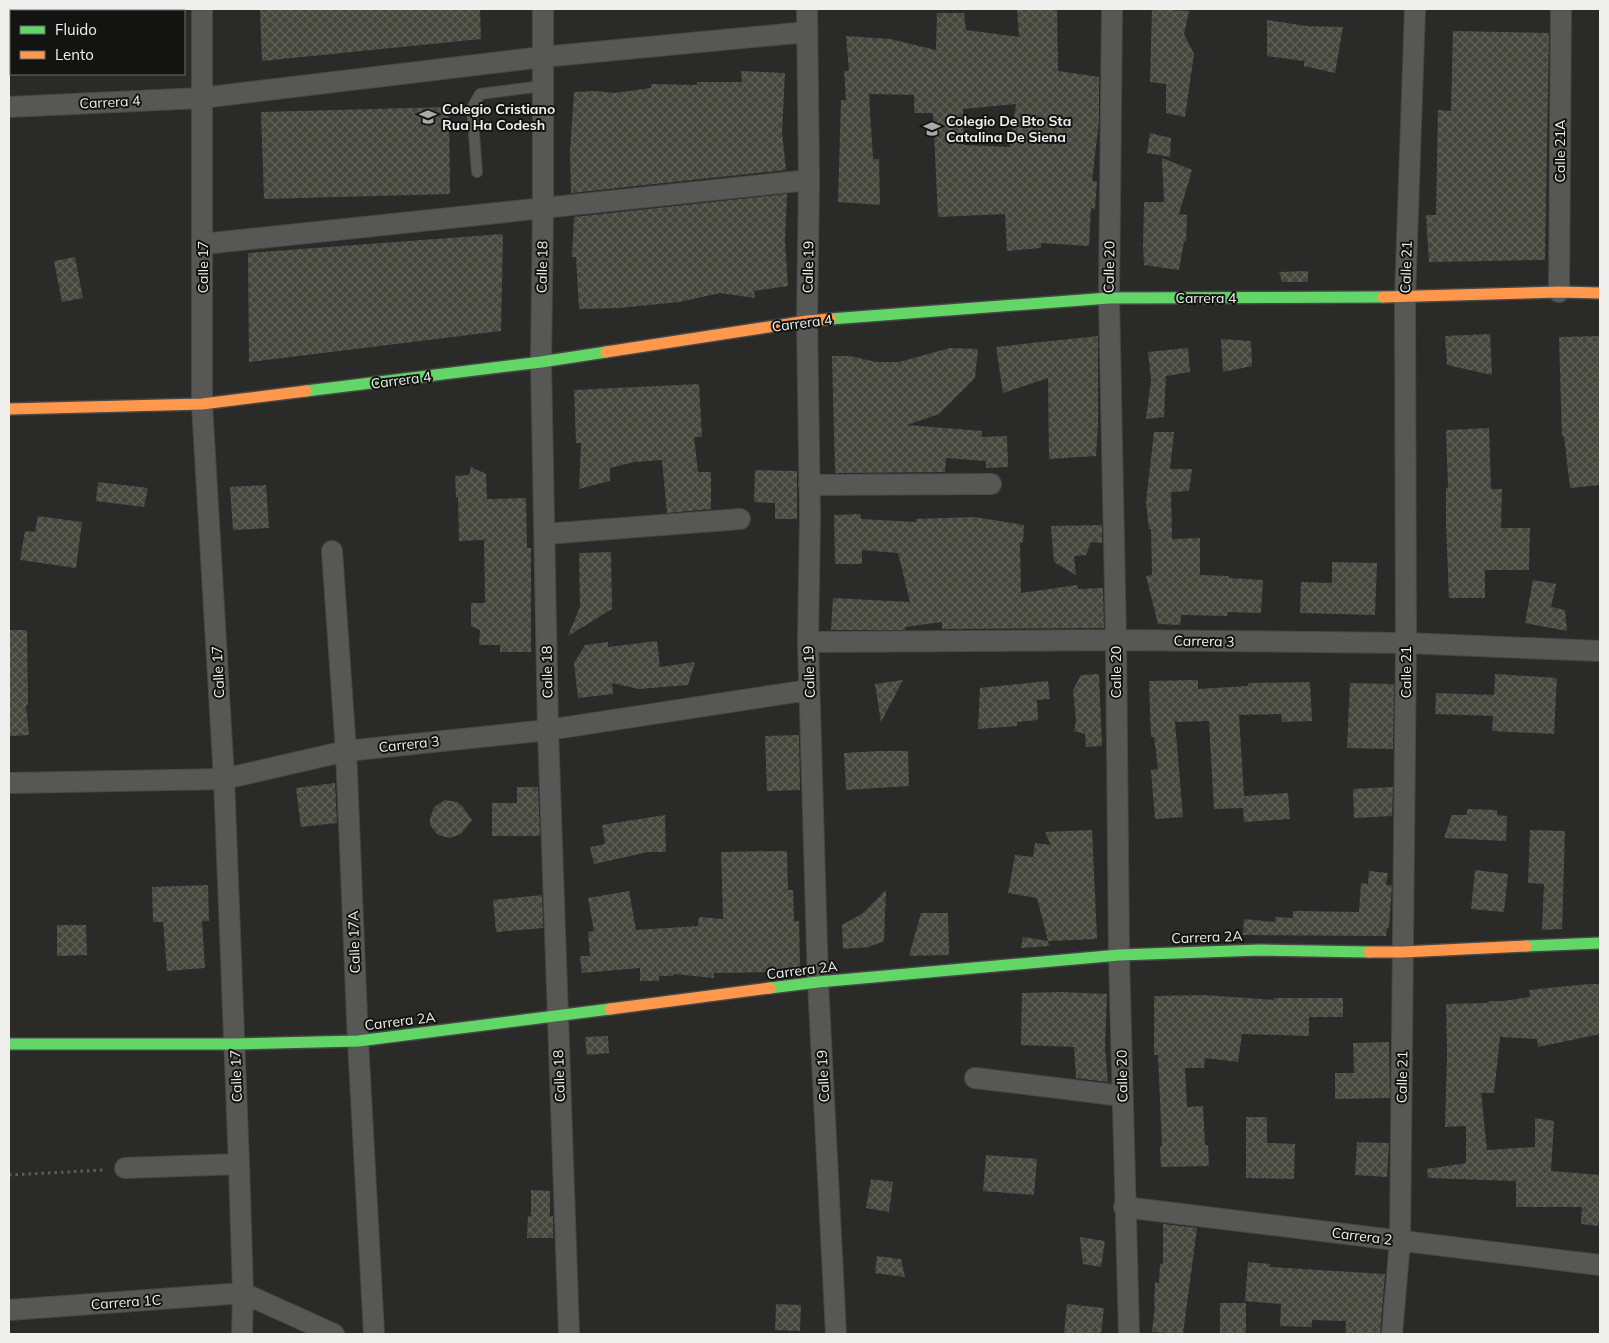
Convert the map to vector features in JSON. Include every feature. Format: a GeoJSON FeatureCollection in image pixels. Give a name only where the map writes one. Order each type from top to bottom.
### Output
{"type":"FeatureCollection","features":[{"type":"Feature","properties":{"kind":"street","name":"Calle 17"},"geometry":{"type":"LineString","coordinates":[[202,9],[202,404],[224,779],[239,1164],[243,1293],[242,1334]]}},
{"type":"Feature","properties":{"kind":"street","name":"Calle 18"},"geometry":{"type":"LineString","coordinates":[[543,9],[541,362],[548,730],[569,1334]]}},
{"type":"Feature","properties":{"kind":"street","name":"Calle 19"},"geometry":{"type":"LineString","coordinates":[[807,9],[809,180],[807,321],[808,642],[818,982],[836,1334]]}},
{"type":"Feature","properties":{"kind":"street","name":"Calle 20"},"geometry":{"type":"LineString","coordinates":[[1112,9],[1109,298],[1116,640],[1119,954],[1124,1207],[1129,1334]]}},
{"type":"Feature","properties":{"kind":"street","name":"Calle 21"},"geometry":{"type":"LineString","coordinates":[[1392,1334],[1400,1241],[1406,644],[1405,297],[1414,9]]}},
{"type":"Feature","properties":{"kind":"street","name":"Calle 21A"},"geometry":{"type":"LineString","coordinates":[[1559,292],[1561,9]]}},
{"type":"Feature","properties":{"kind":"street","name":"Carrera 4"},"geometry":{"type":"LineString","coordinates":[[9,107],[201,98],[542,57],[807,32]]}},
{"type":"Feature","properties":{"kind":"street"},"geometry":{"type":"LineString","coordinates":[[203,244],[809,180]]}},
{"type":"Feature","properties":{"kind":"street","name":"Carrera 4"},"geometry":{"type":"LineString","coordinates":[[9,409],[202,404],[541,362],[807,321],[1109,298],[1405,297],[1559,292],[1600,293]]}},
{"type":"Feature","properties":{"kind":"street"},"geometry":{"type":"LineString","coordinates":[[809,486],[991,484]]}},
{"type":"Feature","properties":{"kind":"street"},"geometry":{"type":"LineString","coordinates":[[545,534],[740,519]]}},
{"type":"Feature","properties":{"kind":"street","name":"Calle 17A"},"geometry":{"type":"LineString","coordinates":[[332,551],[346,751],[358,1041],[374,1334]]}},
{"type":"Feature","properties":{"kind":"street","name":"Carrera 3"},"geometry":{"type":"LineString","coordinates":[[808,642],[1116,640],[1406,644],[1600,652]]}},
{"type":"Feature","properties":{"kind":"street","name":"Carrera 3"},"geometry":{"type":"LineString","coordinates":[[9,782],[224,779],[346,751],[548,730],[810,690]]}},
{"type":"Feature","properties":{"kind":"street","name":"Carrera 2A"},"geometry":{"type":"LineString","coordinates":[[9,1044],[234,1044],[358,1041],[818,982],[1119,954],[1260,950],[1403,952],[1600,942]]}},
{"type":"Feature","properties":{"kind":"street"},"geometry":{"type":"LineString","coordinates":[[975,1078],[1122,1096]]}},
{"type":"Feature","properties":{"kind":"street"},"geometry":{"type":"LineString","coordinates":[[125,1168],[239,1164]]}},
{"type":"Feature","properties":{"kind":"street","name":"Carrera 2"},"geometry":{"type":"LineString","coordinates":[[1124,1207],[1600,1265]]}},
{"type":"Feature","properties":{"kind":"street"},"geometry":{"type":"LineString","coordinates":[[243,1293],[334,1334]]}},
{"type":"Feature","properties":{"kind":"street","name":"Carrera 1C"},"geometry":{"type":"LineString","coordinates":[[9,1310],[243,1293]]}},
{"type":"Feature","properties":{"kind":"lane"},"geometry":{"type":"LineString","coordinates":[[477,172],[472,108],[480,94],[542,86]]}},
{"type":"Feature","properties":{"kind":"path"},"geometry":{"type":"LineString","coordinates":[[9,1175],[79,1173],[125,1168]]}},
{"type":"Feature","properties":{"kind":"building"},"geometry":{"type":"Polygon","coordinates":[[[260,9],[480,9],[481,39],[262,61],[260,9]]]}},
{"type":"Feature","properties":{"kind":"building"},"geometry":{"type":"Polygon","coordinates":[[[1017,9],[1057,9],[1058,71],[1099,77],[1099,120],[1092,181],[1097,181],[1095,209],[1091,208],[1089,246],[1041,243],[1041,248],[1007,251],[1005,214],[938,217],[933,113],[914,113],[914,95],[869,94],[873,159],[879,159],[880,205],[838,202],[841,100],[846,100],[844,71],[849,71],[846,36],[890,39],[936,50],[937,13],[964,13],[966,30],[1019,37],[1017,9]],[[1016,104],[963,109],[964,145],[1010,147],[1016,104]]]}},
{"type":"Feature","properties":{"kind":"building"},"geometry":{"type":"Polygon","coordinates":[[[1152,9],[1189,11],[1184,34],[1194,54],[1185,117],[1166,113],[1166,84],[1150,82],[1152,9]]]}},
{"type":"Feature","properties":{"kind":"building"},"geometry":{"type":"Polygon","coordinates":[[[1267,20],[1306,26],[1343,27],[1335,73],[1304,66],[1304,61],[1267,56],[1267,20]]]}},
{"type":"Feature","properties":{"kind":"building"},"geometry":{"type":"Polygon","coordinates":[[[1453,31],[1549,33],[1545,260],[1429,262],[1426,215],[1436,215],[1438,110],[1451,111],[1453,31]]]}},
{"type":"Feature","properties":{"kind":"building"},"geometry":{"type":"Polygon","coordinates":[[[741,71],[785,73],[782,132],[786,170],[571,193],[570,151],[574,92],[596,91],[614,93],[651,88],[651,84],[697,85],[697,82],[742,82],[741,71]]]}},
{"type":"Feature","properties":{"kind":"building"},"geometry":{"type":"Polygon","coordinates":[[[449,107],[450,194],[264,199],[261,112],[449,107]]]}},
{"type":"Feature","properties":{"kind":"building"},"geometry":{"type":"Polygon","coordinates":[[[1150,133],[1171,138],[1170,157],[1147,153],[1150,133]]]}},
{"type":"Feature","properties":{"kind":"building"},"geometry":{"type":"Polygon","coordinates":[[[1162,158],[1192,170],[1179,214],[1187,215],[1186,242],[1184,241],[1179,270],[1144,265],[1144,202],[1164,202],[1162,158]]]}},
{"type":"Feature","properties":{"kind":"building"},"geometry":{"type":"Polygon","coordinates":[[[787,194],[785,242],[788,286],[754,291],[755,298],[720,293],[679,302],[619,308],[579,309],[576,257],[572,257],[574,217],[787,194]]]}},
{"type":"Feature","properties":{"kind":"building"},"geometry":{"type":"Polygon","coordinates":[[[503,234],[501,331],[249,362],[248,253],[503,234]]]}},
{"type":"Feature","properties":{"kind":"building"},"geometry":{"type":"Polygon","coordinates":[[[75,257],[83,298],[62,302],[54,261],[75,257]]]}},
{"type":"Feature","properties":{"kind":"building"},"geometry":{"type":"Polygon","coordinates":[[[1308,271],[1308,282],[1282,282],[1279,272],[1308,271]]]}},
{"type":"Feature","properties":{"kind":"building"},"geometry":{"type":"Polygon","coordinates":[[[1490,334],[1492,375],[1447,365],[1445,336],[1490,334]]]}},
{"type":"Feature","properties":{"kind":"building"},"geometry":{"type":"Polygon","coordinates":[[[1098,336],[1096,456],[1049,459],[1048,378],[1003,393],[996,347],[1098,336]]]}},
{"type":"Feature","properties":{"kind":"building"},"geometry":{"type":"Polygon","coordinates":[[[1600,336],[1600,485],[1570,488],[1564,436],[1562,437],[1559,337],[1600,336]]]}},
{"type":"Feature","properties":{"kind":"building"},"geometry":{"type":"Polygon","coordinates":[[[1221,339],[1251,341],[1252,366],[1223,372],[1221,339]]]}},
{"type":"Feature","properties":{"kind":"building"},"geometry":{"type":"Polygon","coordinates":[[[950,348],[978,349],[975,378],[939,414],[907,425],[982,431],[982,437],[1007,436],[1008,467],[986,468],[986,461],[946,458],[945,472],[835,473],[832,356],[850,356],[876,362],[899,362],[950,348]]]}},
{"type":"Feature","properties":{"kind":"building"},"geometry":{"type":"Polygon","coordinates":[[[1188,348],[1190,372],[1166,376],[1164,417],[1146,419],[1151,380],[1148,352],[1188,348]]]}},
{"type":"Feature","properties":{"kind":"building"},"geometry":{"type":"Polygon","coordinates":[[[699,384],[702,437],[694,437],[698,472],[711,472],[711,509],[667,513],[662,460],[634,462],[610,468],[610,481],[579,489],[581,443],[576,443],[574,390],[699,384]]]}},
{"type":"Feature","properties":{"kind":"building"},"geometry":{"type":"Polygon","coordinates":[[[1489,428],[1491,489],[1502,489],[1501,528],[1530,528],[1529,570],[1485,570],[1485,598],[1449,598],[1446,523],[1446,488],[1448,488],[1446,430],[1489,428]]]}},
{"type":"Feature","properties":{"kind":"building"},"geometry":{"type":"Polygon","coordinates":[[[1154,432],[1174,432],[1170,469],[1192,469],[1189,491],[1171,492],[1172,539],[1200,538],[1200,575],[1263,580],[1261,613],[1228,612],[1227,616],[1181,615],[1180,625],[1158,624],[1146,576],[1152,575],[1151,529],[1149,529],[1146,502],[1154,432]]]}},
{"type":"Feature","properties":{"kind":"building"},"geometry":{"type":"Polygon","coordinates":[[[471,467],[486,474],[487,499],[526,498],[527,548],[531,548],[531,652],[500,652],[500,645],[479,645],[480,630],[471,626],[471,603],[485,603],[484,540],[459,541],[458,497],[456,497],[455,476],[469,475],[471,467]]]}},
{"type":"Feature","properties":{"kind":"building"},"geometry":{"type":"Polygon","coordinates":[[[755,470],[797,471],[797,519],[775,519],[775,503],[754,502],[755,470]]]}},
{"type":"Feature","properties":{"kind":"building"},"geometry":{"type":"Polygon","coordinates":[[[98,482],[148,488],[144,507],[96,501],[98,482]]]}},
{"type":"Feature","properties":{"kind":"building"},"geometry":{"type":"Polygon","coordinates":[[[266,485],[269,528],[233,530],[230,487],[266,485]]]}},
{"type":"Feature","properties":{"kind":"building"},"geometry":{"type":"Polygon","coordinates":[[[861,514],[861,519],[916,522],[916,519],[974,517],[1024,525],[1023,542],[1020,543],[1021,593],[1077,585],[1078,589],[1103,588],[1104,628],[942,629],[942,622],[905,627],[905,630],[831,630],[833,598],[910,602],[898,553],[862,550],[862,564],[835,564],[834,515],[861,514]]]}},
{"type":"Feature","properties":{"kind":"building"},"geometry":{"type":"Polygon","coordinates":[[[38,516],[82,522],[76,568],[20,560],[25,531],[35,532],[38,516]]]}},
{"type":"Feature","properties":{"kind":"building"},"geometry":{"type":"Polygon","coordinates":[[[1102,525],[1102,543],[1091,542],[1086,555],[1074,556],[1076,575],[1054,562],[1051,526],[1102,525]]]}},
{"type":"Feature","properties":{"kind":"building"},"geometry":{"type":"Polygon","coordinates":[[[611,552],[612,609],[568,636],[580,607],[579,553],[611,552]]]}},
{"type":"Feature","properties":{"kind":"building"},"geometry":{"type":"Polygon","coordinates":[[[1332,562],[1377,563],[1375,615],[1300,613],[1301,582],[1332,583],[1332,562]]]}},
{"type":"Feature","properties":{"kind":"building"},"geometry":{"type":"Polygon","coordinates":[[[1533,580],[1556,584],[1551,607],[1565,610],[1567,631],[1525,623],[1533,580]]]}},
{"type":"Feature","properties":{"kind":"building"},"geometry":{"type":"Polygon","coordinates":[[[9,630],[27,630],[28,705],[26,705],[29,735],[9,736],[9,630]]]}},
{"type":"Feature","properties":{"kind":"building"},"geometry":{"type":"Polygon","coordinates":[[[657,641],[660,667],[695,662],[688,685],[639,689],[612,683],[613,694],[578,698],[574,663],[585,645],[608,642],[608,647],[657,641]]]}},
{"type":"Feature","properties":{"kind":"building"},"geometry":{"type":"Polygon","coordinates":[[[1099,674],[1102,746],[1086,747],[1085,734],[1074,731],[1076,721],[1073,690],[1081,675],[1099,674]]]}},
{"type":"Feature","properties":{"kind":"building"},"geometry":{"type":"Polygon","coordinates":[[[1495,674],[1557,678],[1554,734],[1492,731],[1493,716],[1435,714],[1436,693],[1494,695],[1495,674]]]}},
{"type":"Feature","properties":{"kind":"building"},"geometry":{"type":"Polygon","coordinates":[[[903,680],[881,722],[875,684],[903,680]]]}},
{"type":"Feature","properties":{"kind":"building"},"geometry":{"type":"Polygon","coordinates":[[[1198,680],[1198,689],[1248,686],[1248,683],[1310,682],[1312,721],[1282,722],[1281,714],[1239,715],[1244,796],[1288,793],[1290,819],[1244,822],[1243,808],[1214,809],[1209,721],[1175,722],[1183,817],[1155,819],[1151,770],[1158,769],[1154,737],[1151,737],[1149,681],[1198,680]]]}},
{"type":"Feature","properties":{"kind":"building"},"geometry":{"type":"Polygon","coordinates":[[[1048,681],[1050,699],[1037,700],[1038,720],[1017,722],[1017,726],[978,729],[980,688],[1048,681]]]}},
{"type":"Feature","properties":{"kind":"building"},"geometry":{"type":"Polygon","coordinates":[[[1350,683],[1394,684],[1393,749],[1347,748],[1350,683]]]}},
{"type":"Feature","properties":{"kind":"building"},"geometry":{"type":"Polygon","coordinates":[[[799,735],[800,790],[767,791],[765,736],[799,735]]]}},
{"type":"Feature","properties":{"kind":"building"},"geometry":{"type":"Polygon","coordinates":[[[908,751],[909,786],[846,790],[844,753],[908,751]]]}},
{"type":"Feature","properties":{"kind":"building"},"geometry":{"type":"Polygon","coordinates":[[[335,783],[337,823],[301,827],[296,788],[335,783]]]}},
{"type":"Feature","properties":{"kind":"building"},"geometry":{"type":"Polygon","coordinates":[[[517,787],[538,787],[540,836],[492,836],[492,803],[517,803],[517,787]]]}},
{"type":"Feature","properties":{"kind":"building"},"geometry":{"type":"Polygon","coordinates":[[[1393,787],[1392,816],[1354,818],[1353,789],[1393,787]]]}},
{"type":"Feature","properties":{"kind":"building"},"geometry":{"type":"Polygon","coordinates":[[[445,800],[457,802],[472,820],[461,834],[450,838],[438,835],[430,825],[434,807],[445,800]]]}},
{"type":"Feature","properties":{"kind":"building"},"geometry":{"type":"Polygon","coordinates":[[[1467,809],[1497,810],[1497,815],[1507,816],[1506,841],[1444,838],[1452,815],[1467,815],[1467,809]]]}},
{"type":"Feature","properties":{"kind":"building"},"geometry":{"type":"Polygon","coordinates":[[[665,815],[666,852],[648,852],[594,864],[590,847],[605,844],[602,825],[665,815]]]}},
{"type":"Feature","properties":{"kind":"building"},"geometry":{"type":"Polygon","coordinates":[[[1092,830],[1097,939],[1048,941],[1037,898],[1008,893],[1015,855],[1033,857],[1035,843],[1051,845],[1045,832],[1092,830]]]}},
{"type":"Feature","properties":{"kind":"building"},"geometry":{"type":"Polygon","coordinates":[[[1530,830],[1565,831],[1562,929],[1542,930],[1544,884],[1528,883],[1530,830]]]}},
{"type":"Feature","properties":{"kind":"building"},"geometry":{"type":"Polygon","coordinates":[[[787,851],[788,890],[793,890],[794,921],[799,921],[800,969],[773,972],[714,973],[714,978],[674,974],[673,976],[659,976],[659,981],[640,981],[640,968],[582,973],[580,956],[590,956],[588,932],[594,931],[588,898],[629,891],[636,930],[698,926],[699,917],[723,919],[721,852],[787,851]]]}},
{"type":"Feature","properties":{"kind":"building"},"geometry":{"type":"Polygon","coordinates":[[[1475,870],[1508,874],[1504,912],[1471,909],[1475,870]]]}},
{"type":"Feature","properties":{"kind":"building"},"geometry":{"type":"Polygon","coordinates":[[[1369,871],[1388,873],[1386,885],[1392,885],[1389,928],[1387,928],[1386,936],[1243,935],[1244,919],[1275,922],[1275,917],[1293,918],[1293,911],[1359,912],[1361,883],[1368,884],[1369,871]]]}},
{"type":"Feature","properties":{"kind":"building"},"geometry":{"type":"Polygon","coordinates":[[[208,885],[209,921],[202,921],[205,968],[167,971],[163,922],[153,922],[152,887],[208,885]]]}},
{"type":"Feature","properties":{"kind":"building"},"geometry":{"type":"Polygon","coordinates":[[[886,890],[884,941],[869,947],[843,949],[842,925],[863,913],[886,890]]]}},
{"type":"Feature","properties":{"kind":"building"},"geometry":{"type":"Polygon","coordinates":[[[542,895],[543,928],[496,932],[493,900],[542,895]]]}},
{"type":"Feature","properties":{"kind":"building"},"geometry":{"type":"Polygon","coordinates":[[[921,913],[948,913],[949,955],[909,956],[921,913]]]}},
{"type":"Feature","properties":{"kind":"building"},"geometry":{"type":"Polygon","coordinates":[[[57,925],[86,925],[87,955],[57,956],[57,925]]]}},
{"type":"Feature","properties":{"kind":"building"},"geometry":{"type":"Polygon","coordinates":[[[1023,937],[1048,941],[1049,946],[1021,948],[1023,937]]]}},
{"type":"Feature","properties":{"kind":"building"},"geometry":{"type":"Polygon","coordinates":[[[1600,984],[1600,1034],[1538,1047],[1537,1039],[1500,1037],[1494,1093],[1481,1093],[1487,1150],[1535,1147],[1535,1118],[1554,1121],[1551,1171],[1600,1175],[1600,1222],[1598,1222],[1598,1226],[1581,1224],[1582,1207],[1516,1207],[1516,1181],[1428,1178],[1427,1169],[1466,1163],[1466,1126],[1445,1127],[1446,1004],[1503,1001],[1530,997],[1529,990],[1600,984]]]}},
{"type":"Feature","properties":{"kind":"building"},"geometry":{"type":"Polygon","coordinates":[[[1022,993],[1107,994],[1105,1048],[1108,1082],[1076,1078],[1074,1047],[1021,1045],[1022,993]]]}},
{"type":"Feature","properties":{"kind":"building"},"geometry":{"type":"Polygon","coordinates":[[[1204,995],[1274,1000],[1274,998],[1343,998],[1343,1017],[1309,1017],[1309,1036],[1242,1034],[1238,1062],[1205,1058],[1204,1068],[1185,1068],[1187,1107],[1203,1106],[1205,1145],[1208,1145],[1209,1166],[1161,1167],[1160,1146],[1162,1146],[1158,1055],[1154,1055],[1154,996],[1204,995]]]}},
{"type":"Feature","properties":{"kind":"building"},"geometry":{"type":"Polygon","coordinates":[[[608,1036],[609,1053],[587,1055],[585,1037],[608,1036]]]}},
{"type":"Feature","properties":{"kind":"building"},"geometry":{"type":"Polygon","coordinates":[[[1389,1042],[1390,1098],[1335,1099],[1335,1073],[1354,1073],[1353,1043],[1389,1042]]]}},
{"type":"Feature","properties":{"kind":"building"},"geometry":{"type":"Polygon","coordinates":[[[1246,1117],[1267,1117],[1267,1143],[1295,1144],[1294,1179],[1246,1178],[1246,1117]]]}},
{"type":"Feature","properties":{"kind":"building"},"geometry":{"type":"Polygon","coordinates":[[[1357,1142],[1389,1143],[1387,1177],[1355,1175],[1357,1142]]]}},
{"type":"Feature","properties":{"kind":"building"},"geometry":{"type":"Polygon","coordinates":[[[986,1155],[1037,1159],[1034,1195],[983,1191],[986,1155]]]}},
{"type":"Feature","properties":{"kind":"building"},"geometry":{"type":"Polygon","coordinates":[[[871,1179],[893,1182],[889,1212],[866,1208],[871,1179]]]}},
{"type":"Feature","properties":{"kind":"building"},"geometry":{"type":"Polygon","coordinates":[[[531,1190],[550,1191],[550,1216],[553,1216],[553,1238],[527,1238],[528,1216],[531,1216],[531,1190]]]}},
{"type":"Feature","properties":{"kind":"building"},"geometry":{"type":"Polygon","coordinates":[[[1163,1224],[1197,1228],[1183,1334],[1152,1332],[1155,1282],[1159,1283],[1160,1264],[1163,1264],[1163,1224]]]}},
{"type":"Feature","properties":{"kind":"building"},"geometry":{"type":"Polygon","coordinates":[[[1080,1237],[1105,1241],[1101,1267],[1083,1264],[1080,1237]]]}},
{"type":"Feature","properties":{"kind":"building"},"geometry":{"type":"Polygon","coordinates":[[[877,1256],[901,1259],[905,1277],[875,1273],[877,1256]]]}},
{"type":"Feature","properties":{"kind":"building"},"geometry":{"type":"Polygon","coordinates":[[[1248,1262],[1270,1264],[1270,1267],[1385,1274],[1380,1334],[1345,1334],[1346,1321],[1312,1320],[1312,1327],[1280,1326],[1281,1304],[1245,1301],[1248,1262]]]}},
{"type":"Feature","properties":{"kind":"building"},"geometry":{"type":"Polygon","coordinates":[[[1220,1303],[1246,1303],[1246,1334],[1220,1334],[1220,1303]]]}},
{"type":"Feature","properties":{"kind":"building"},"geometry":{"type":"Polygon","coordinates":[[[776,1304],[801,1305],[800,1331],[775,1330],[776,1304]]]}},
{"type":"Feature","properties":{"kind":"building"},"geometry":{"type":"Polygon","coordinates":[[[1067,1304],[1104,1308],[1101,1334],[1064,1333],[1067,1304]]]}},
{"type":"Feature","properties":{"kind":"traffic: fast"},"geometry":{"type":"LineString","coordinates":[[830,319],[1109,298],[1383,297]]}},
{"type":"Feature","properties":{"kind":"traffic: fast"},"geometry":{"type":"LineString","coordinates":[[306,391],[541,362],[606,352]]}},
{"type":"Feature","properties":{"kind":"traffic: fast"},"geometry":{"type":"LineString","coordinates":[[1526,946],[1600,943]]}},
{"type":"Feature","properties":{"kind":"traffic: fast"},"geometry":{"type":"LineString","coordinates":[[770,988],[1119,955],[1260,950],[1369,952]]}},
{"type":"Feature","properties":{"kind":"traffic: fast"},"geometry":{"type":"LineString","coordinates":[[9,1044],[234,1044],[358,1041],[610,1009]]}},
{"type":"Feature","properties":{"kind":"traffic: slow"},"geometry":{"type":"LineString","coordinates":[[1383,297],[1559,292],[1600,293]]}},
{"type":"Feature","properties":{"kind":"traffic: slow"},"geometry":{"type":"LineString","coordinates":[[606,352],[830,319]]}},
{"type":"Feature","properties":{"kind":"traffic: slow"},"geometry":{"type":"LineString","coordinates":[[9,409],[202,404],[306,391]]}},
{"type":"Feature","properties":{"kind":"traffic: slow"},"geometry":{"type":"LineString","coordinates":[[1369,952],[1526,946]]}},
{"type":"Feature","properties":{"kind":"traffic: slow"},"geometry":{"type":"LineString","coordinates":[[610,1009],[770,988]]}},
{"type":"Feature","properties":{"kind":"place","name":"Colegio Cristiano Rua Ha Codesh"},"geometry":{"type":"Point","coordinates":[428,117]}},
{"type":"Feature","properties":{"kind":"place","name":"Colegio De Bto Sta Catalina De Siena"},"geometry":{"type":"Point","coordinates":[932,129]}}]}
